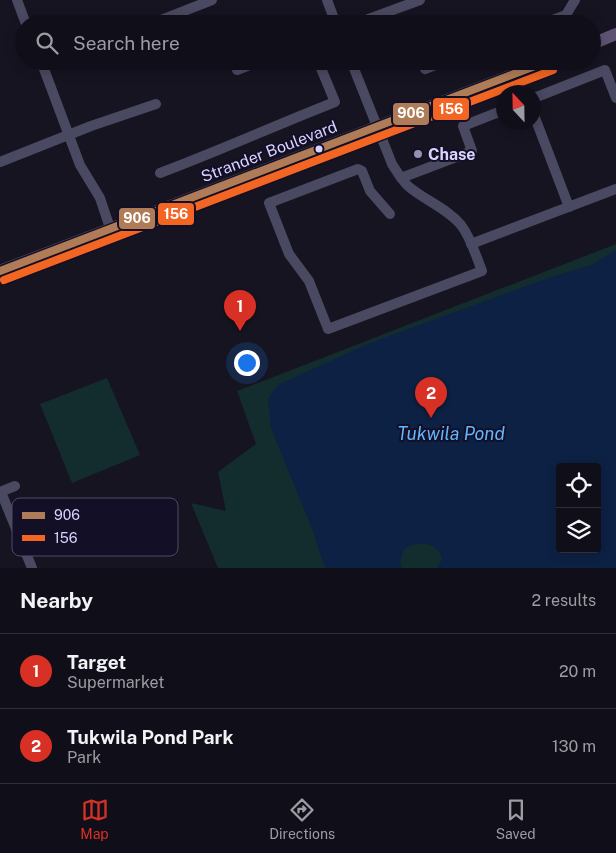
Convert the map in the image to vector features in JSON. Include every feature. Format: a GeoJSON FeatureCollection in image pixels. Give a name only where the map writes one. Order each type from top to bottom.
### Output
{"type":"FeatureCollection","features":[{"type":"Feature","properties":{"kind":"main road"},"geometry":{"type":"LineString","coordinates":[[601,40],[616,34]]}},
{"type":"Feature","properties":{"kind":"main road","name":"Strander Boulevard"},"geometry":{"type":"LineString","coordinates":[[0,270],[378,128],[526,70]]}},
{"type":"Feature","properties":{"kind":"lane"},"geometry":{"type":"LineString","coordinates":[[17,0],[23,15]]}},
{"type":"Feature","properties":{"kind":"lane"},"geometry":{"type":"LineString","coordinates":[[174,15],[212,0]]}},
{"type":"Feature","properties":{"kind":"lane"},"geometry":{"type":"LineString","coordinates":[[327,0],[333,15]]}},
{"type":"Feature","properties":{"kind":"lane"},"geometry":{"type":"LineString","coordinates":[[379,15],[420,0]]}},
{"type":"Feature","properties":{"kind":"lane"},"geometry":{"type":"LineString","coordinates":[[564,15],[575,0]]}},
{"type":"Feature","properties":{"kind":"lane"},"geometry":{"type":"LineString","coordinates":[[44,70],[80,165],[100,198],[110,228]]}},
{"type":"Feature","properties":{"kind":"lane"},"geometry":{"type":"LineString","coordinates":[[160,173],[241,142],[261,131],[335,102],[322,70]]}},
{"type":"Feature","properties":{"kind":"lane"},"geometry":{"type":"LineString","coordinates":[[355,70],[392,164],[409,187],[451,215],[461,226],[482,271],[328,329],[309,281],[290,254],[269,203],[358,169],[362,172],[370,191],[390,214]]}},
{"type":"Feature","properties":{"kind":"lane"},"geometry":{"type":"LineString","coordinates":[[541,95],[605,70],[616,98]]}},
{"type":"Feature","properties":{"kind":"lane"},"geometry":{"type":"LineString","coordinates":[[0,162],[68,135],[156,104]]}},
{"type":"Feature","properties":{"kind":"lane"},"geometry":{"type":"LineString","coordinates":[[401,178],[472,151],[463,126],[496,113]]}},
{"type":"Feature","properties":{"kind":"lane"},"geometry":{"type":"LineString","coordinates":[[540,130],[569,207]]}},
{"type":"Feature","properties":{"kind":"lane"},"geometry":{"type":"LineString","coordinates":[[471,244],[616,189]]}},
{"type":"Feature","properties":{"kind":"lane"},"geometry":{"type":"LineString","coordinates":[[12,524],[4,507],[1,492],[15,486]]}},
{"type":"Feature","properties":{"kind":"lane"},"geometry":{"type":"LineString","coordinates":[[26,556],[32,568]]}},
{"type":"Feature","properties":{"kind":"green space","name":"Tukwila Pond"},"geometry":{"type":"Polygon","coordinates":[[[616,244],[616,568],[218,568],[191,503],[226,511],[218,472],[256,444],[237,391],[616,244]]]}},
{"type":"Feature","properties":{"kind":"green space"},"geometry":{"type":"Polygon","coordinates":[[[107,378],[140,455],[72,483],[40,404],[107,378]]]}},
{"type":"Feature","properties":{"kind":"water","name":"Tukwila Pond"},"geometry":{"type":"Polygon","coordinates":[[[616,250],[616,568],[437,568],[442,560],[437,549],[426,544],[420,544],[408,547],[403,551],[400,563],[402,568],[327,568],[323,563],[313,531],[271,428],[268,400],[275,388],[282,383],[370,343],[554,276],[592,265],[616,250]]]}},
{"type":"Feature","properties":{"kind":"transit line","name":"906"},"geometry":{"type":"LineString","coordinates":[[0,271],[525,70]]}},
{"type":"Feature","properties":{"kind":"transit line","name":"156"},"geometry":{"type":"LineString","coordinates":[[4,280],[553,70]]}},
{"type":"Feature","properties":{"kind":"place","name":"Chase"},"geometry":{"type":"Point","coordinates":[418,154]}},
{"type":"Feature","properties":{"kind":"place","name":"Target"},"geometry":{"type":"Point","coordinates":[240,331]}},
{"type":"Feature","properties":{"kind":"place","name":"Tukwila Pond Park"},"geometry":{"type":"Point","coordinates":[431,418]}}]}
